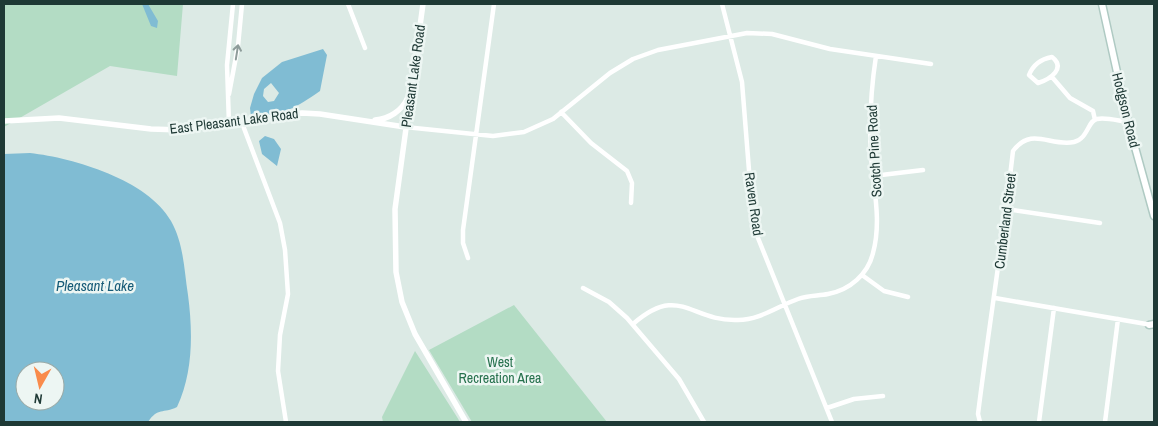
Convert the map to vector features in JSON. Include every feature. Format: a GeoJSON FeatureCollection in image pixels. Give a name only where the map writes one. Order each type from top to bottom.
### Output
{"type":"FeatureCollection","features":[{"type":"Feature","properties":{"kind":"main road","name":"Hodgson Road"},"geometry":{"type":"LineString","coordinates":[[1102,4],[1128,122],[1154,216]]}},
{"type":"Feature","properties":{"kind":"street"},"geometry":{"type":"LineString","coordinates":[[228,124],[228,45],[233,4]]}},
{"type":"Feature","properties":{"kind":"street"},"geometry":{"type":"LineString","coordinates":[[228,100],[237,56],[242,4]]}},
{"type":"Feature","properties":{"kind":"street"},"geometry":{"type":"LineString","coordinates":[[348,4],[364,48]]}},
{"type":"Feature","properties":{"kind":"street","name":"Pleasant Lake Road"},"geometry":{"type":"LineString","coordinates":[[423,4],[405,127],[394,230],[395,264],[399,289],[414,334],[466,422]]}},
{"type":"Feature","properties":{"kind":"street"},"geometry":{"type":"LineString","coordinates":[[468,258],[463,236],[494,4]]}},
{"type":"Feature","properties":{"kind":"street","name":"Raven Road"},"geometry":{"type":"LineString","coordinates":[[722,4],[742,82],[754,223],[762,253],[832,422]]}},
{"type":"Feature","properties":{"kind":"street"},"geometry":{"type":"LineString","coordinates":[[731,37],[747,33],[764,33],[830,49],[931,64]]}},
{"type":"Feature","properties":{"kind":"street","name":"East Pleasant Lake Road"},"geometry":{"type":"LineString","coordinates":[[4,121],[41,118],[77,119],[166,130],[228,124],[302,113],[405,127],[503,136],[524,132],[544,124],[610,73],[633,59],[666,48],[731,37]]}},
{"type":"Feature","properties":{"kind":"street","name":"Scotch Pine Road"},"geometry":{"type":"LineString","coordinates":[[633,324],[649,311],[668,304],[682,305],[719,319],[739,320],[758,317],[798,299],[843,290],[862,275],[871,260],[875,244],[877,207],[873,176],[870,118],[876,56]]}},
{"type":"Feature","properties":{"kind":"street"},"geometry":{"type":"LineString","coordinates":[[1052,57],[1058,62],[1059,66],[1052,77],[1038,83],[1029,75],[1036,64],[1052,57]]}},
{"type":"Feature","properties":{"kind":"street"},"geometry":{"type":"LineString","coordinates":[[1052,77],[1070,98],[1093,111],[1095,120],[1128,122]]}},
{"type":"Feature","properties":{"kind":"street"},"geometry":{"type":"LineString","coordinates":[[368,121],[381,120],[394,114],[405,104],[411,90]]}},
{"type":"Feature","properties":{"kind":"street"},"geometry":{"type":"LineString","coordinates":[[561,112],[591,143],[627,171],[632,183],[631,203]]}},
{"type":"Feature","properties":{"kind":"street","name":"Cumberland Street"},"geometry":{"type":"LineString","coordinates":[[980,422],[978,415],[979,404],[995,298],[1013,150],[1020,142],[1030,138],[1075,142],[1083,138],[1095,120]]}},
{"type":"Feature","properties":{"kind":"street"},"geometry":{"type":"LineString","coordinates":[[242,122],[280,223],[285,250],[288,294],[280,335],[278,371],[286,422]]}},
{"type":"Feature","properties":{"kind":"street"},"geometry":{"type":"LineString","coordinates":[[873,176],[923,170]]}},
{"type":"Feature","properties":{"kind":"street"},"geometry":{"type":"LineString","coordinates":[[1006,209],[1100,223]]}},
{"type":"Feature","properties":{"kind":"street"},"geometry":{"type":"LineString","coordinates":[[862,275],[884,292],[908,297]]}},
{"type":"Feature","properties":{"kind":"street"},"geometry":{"type":"LineString","coordinates":[[582,288],[609,302],[633,324],[679,379],[704,422]]}},
{"type":"Feature","properties":{"kind":"street"},"geometry":{"type":"LineString","coordinates":[[995,298],[1152,325]]}},
{"type":"Feature","properties":{"kind":"street"},"geometry":{"type":"LineString","coordinates":[[1039,422],[1054,308]]}},
{"type":"Feature","properties":{"kind":"street"},"geometry":{"type":"LineString","coordinates":[[1105,422],[1118,318]]}},
{"type":"Feature","properties":{"kind":"street"},"geometry":{"type":"LineString","coordinates":[[827,408],[854,398],[883,396]]}},
{"type":"Feature","properties":{"kind":"green space"},"geometry":{"type":"Polygon","coordinates":[[[4,4],[183,4],[177,76],[110,66],[4,127],[4,4]]]}},
{"type":"Feature","properties":{"kind":"green space","name":"West Recreation Area"},"geometry":{"type":"Polygon","coordinates":[[[514,305],[607,422],[472,422],[429,350],[514,305]]]}},
{"type":"Feature","properties":{"kind":"green space","name":"West Recreation Area"},"geometry":{"type":"Polygon","coordinates":[[[415,351],[460,422],[383,422],[382,417],[415,351]]]}},
{"type":"Feature","properties":{"kind":"water"},"geometry":{"type":"Polygon","coordinates":[[[142,4],[148,4],[158,21],[157,28],[151,26],[142,4]]]}},
{"type":"Feature","properties":{"kind":"water"},"geometry":{"type":"Polygon","coordinates":[[[323,49],[327,55],[320,91],[288,110],[271,115],[251,117],[250,108],[262,78],[282,62],[323,49]],[[271,83],[264,89],[263,96],[268,102],[274,101],[279,93],[271,83]]]}},
{"type":"Feature","properties":{"kind":"water"},"geometry":{"type":"Polygon","coordinates":[[[265,136],[274,139],[281,149],[277,166],[262,154],[259,141],[265,136]]]}},
{"type":"Feature","properties":{"kind":"water","name":"Pleasant Lake"},"geometry":{"type":"Polygon","coordinates":[[[30,153],[88,166],[128,183],[160,207],[171,221],[179,239],[188,295],[191,324],[189,367],[177,407],[155,414],[148,422],[4,422],[4,154],[30,153]]]}}]}
